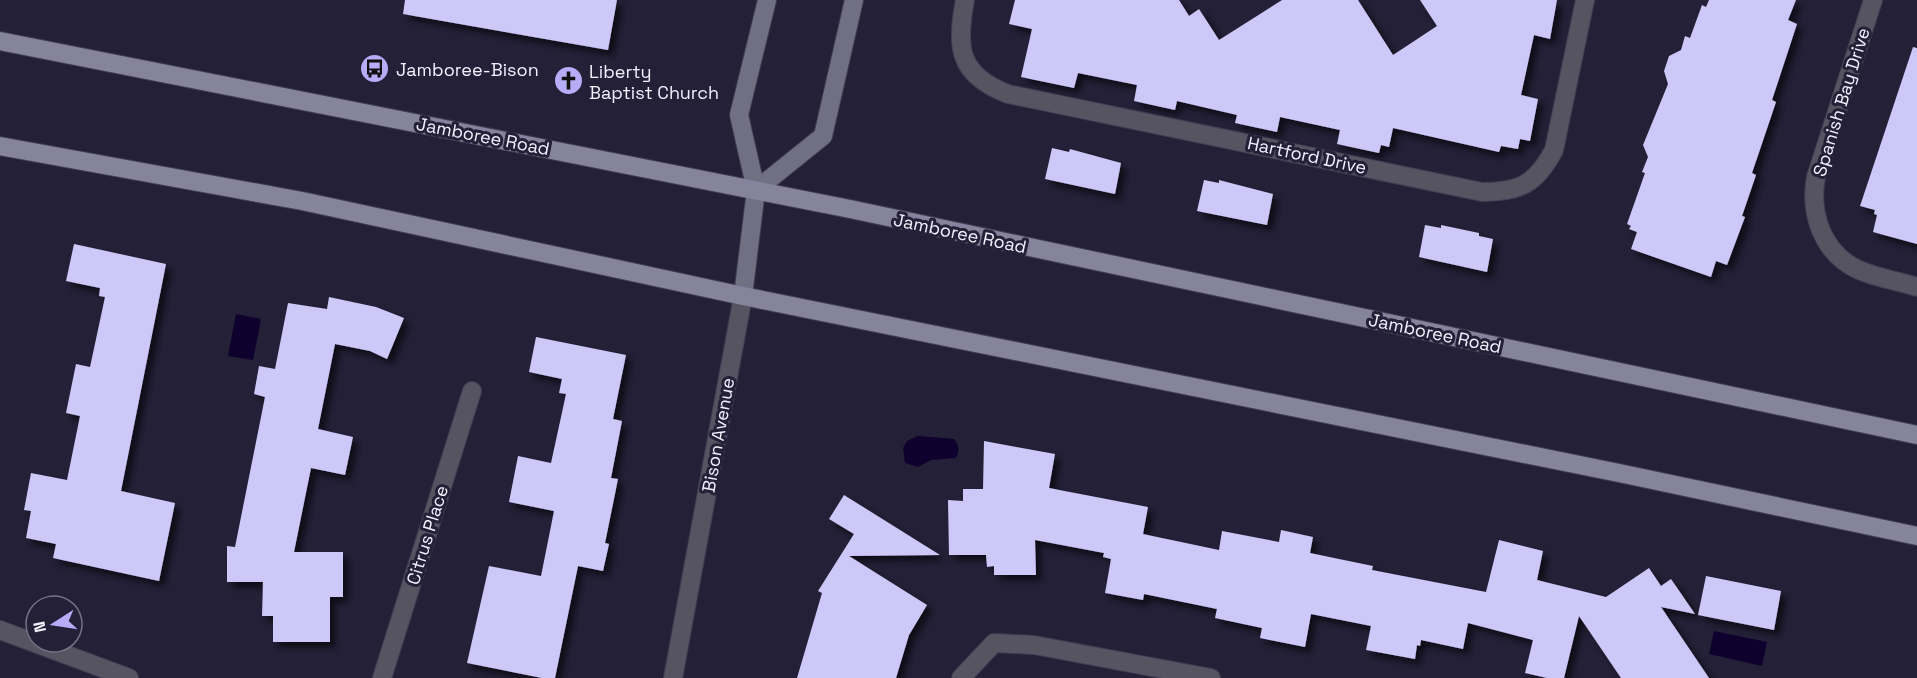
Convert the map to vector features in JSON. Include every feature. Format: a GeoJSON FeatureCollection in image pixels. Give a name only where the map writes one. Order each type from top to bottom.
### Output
{"type":"FeatureCollection","features":[{"type":"Feature","properties":{"kind":"main road","name":"Bison Avenue"},"geometry":{"type":"LineString","coordinates":[[743,296],[756,190],[739,115],[767,0]]}},
{"type":"Feature","properties":{"kind":"main road"},"geometry":{"type":"LineString","coordinates":[[756,190],[823,136],[854,0]]}},
{"type":"Feature","properties":{"kind":"main road","name":"Jamboree Road"},"geometry":{"type":"LineString","coordinates":[[0,41],[756,190],[1917,435]]}},
{"type":"Feature","properties":{"kind":"main road"},"geometry":{"type":"LineString","coordinates":[[0,146],[302,201],[743,296],[1917,536]]}},
{"type":"Feature","properties":{"kind":"street","name":"Hartford Drive"},"geometry":{"type":"LineString","coordinates":[[965,0],[959,33],[964,59],[979,78],[993,88],[1008,94],[1482,192],[1505,192],[1526,185],[1543,170],[1554,150],[1585,0]]}},
{"type":"Feature","properties":{"kind":"street","name":"Spanish Bay Drive"},"geometry":{"type":"LineString","coordinates":[[1873,0],[1816,177],[1813,192],[1816,218],[1823,237],[1839,256],[1852,266],[1917,287]]}},
{"type":"Feature","properties":{"kind":"street","name":"Bison Avenue"},"geometry":{"type":"LineString","coordinates":[[673,678],[743,296]]}},
{"type":"Feature","properties":{"kind":"street","name":"Citrus Place"},"geometry":{"type":"LineString","coordinates":[[382,678],[472,392]]}},
{"type":"Feature","properties":{"kind":"street"},"geometry":{"type":"LineString","coordinates":[[0,630],[129,678]]}},
{"type":"Feature","properties":{"kind":"street"},"geometry":{"type":"LineString","coordinates":[[961,678],[994,643],[1034,645],[1211,678]]}},
{"type":"Feature","properties":{"kind":"shaded area"},"geometry":{"type":"Polygon","coordinates":[[[236,314],[261,319],[253,360],[228,356],[236,314]]]}},
{"type":"Feature","properties":{"kind":"shaded area"},"geometry":{"type":"Polygon","coordinates":[[[918,436],[954,439],[958,448],[956,458],[931,460],[918,467],[905,463],[903,448],[907,441],[918,436]]]}},
{"type":"Feature","properties":{"kind":"shaded area"},"geometry":{"type":"Polygon","coordinates":[[[1714,631],[1767,642],[1762,666],[1709,654],[1714,631]]]}},
{"type":"Feature","properties":{"kind":"building"},"geometry":{"type":"Polygon","coordinates":[[[405,0],[617,0],[608,50],[403,14],[405,0]]]}},
{"type":"Feature","properties":{"kind":"building"},"geometry":{"type":"Polygon","coordinates":[[[1015,0],[1179,0],[1189,16],[1199,9],[1219,40],[1282,0],[1358,0],[1393,55],[1437,26],[1420,0],[1557,0],[1550,39],[1534,35],[1521,95],[1538,99],[1530,141],[1520,139],[1518,149],[1501,146],[1499,152],[1393,128],[1389,147],[1381,145],[1379,153],[1337,144],[1340,130],[1280,117],[1277,132],[1235,123],[1237,115],[1177,101],[1175,110],[1134,101],[1137,85],[1078,73],[1074,88],[1021,77],[1032,29],[1009,24],[1015,0]]]}},
{"type":"Feature","properties":{"kind":"building"},"geometry":{"type":"Polygon","coordinates":[[[1709,0],[1796,0],[1788,20],[1797,24],[1772,100],[1776,102],[1752,173],[1756,175],[1742,216],[1745,217],[1727,265],[1716,261],[1711,277],[1631,249],[1637,232],[1629,229],[1631,226],[1627,224],[1645,173],[1642,172],[1648,157],[1643,145],[1668,84],[1664,71],[1669,56],[1681,50],[1685,36],[1690,38],[1702,5],[1706,7],[1709,0]]]}},
{"type":"Feature","properties":{"kind":"building"},"geometry":{"type":"Polygon","coordinates":[[[1913,47],[1917,48],[1917,244],[1873,232],[1877,215],[1874,214],[1875,210],[1860,206],[1913,47]]]}},
{"type":"Feature","properties":{"kind":"building"},"geometry":{"type":"Polygon","coordinates":[[[1052,148],[1069,152],[1070,149],[1121,163],[1115,194],[1045,179],[1052,148]]]}},
{"type":"Feature","properties":{"kind":"building"},"geometry":{"type":"Polygon","coordinates":[[[1204,180],[1219,183],[1219,180],[1273,194],[1267,225],[1197,211],[1204,180]]]}},
{"type":"Feature","properties":{"kind":"building"},"geometry":{"type":"Polygon","coordinates":[[[1425,225],[1441,228],[1441,225],[1479,233],[1479,236],[1493,239],[1487,272],[1419,257],[1425,225]]]}},
{"type":"Feature","properties":{"kind":"building"},"geometry":{"type":"Polygon","coordinates":[[[74,244],[166,264],[121,491],[175,503],[159,581],[53,558],[56,544],[26,538],[31,511],[24,510],[31,473],[67,480],[80,416],[66,413],[76,364],[90,367],[105,297],[99,296],[100,288],[66,281],[74,244]]]}},
{"type":"Feature","properties":{"kind":"building"},"geometry":{"type":"Polygon","coordinates":[[[329,297],[376,307],[404,318],[387,359],[370,351],[335,344],[318,429],[353,437],[345,475],[311,468],[294,552],[343,552],[343,597],[330,597],[330,642],[273,642],[273,616],[262,616],[263,582],[227,582],[227,546],[235,547],[265,397],[254,394],[259,366],[275,369],[288,303],[327,309],[329,297]]]}},
{"type":"Feature","properties":{"kind":"building"},"geometry":{"type":"Polygon","coordinates":[[[536,337],[626,355],[613,419],[622,421],[611,478],[618,479],[605,543],[609,544],[603,571],[578,566],[555,678],[542,678],[467,663],[489,566],[541,576],[554,511],[509,502],[518,456],[551,463],[566,394],[559,393],[562,379],[529,372],[536,337]]]}},
{"type":"Feature","properties":{"kind":"building"},"geometry":{"type":"Polygon","coordinates":[[[984,441],[1055,454],[1049,488],[1148,507],[1143,534],[1219,550],[1222,531],[1279,542],[1281,530],[1313,537],[1310,553],[1373,566],[1372,570],[1486,592],[1499,540],[1543,551],[1537,580],[1606,597],[1649,568],[1661,586],[1671,579],[1695,614],[1661,607],[1709,678],[1621,678],[1579,616],[1564,678],[1547,678],[1525,673],[1533,640],[1468,623],[1463,649],[1421,640],[1420,646],[1417,645],[1415,659],[1366,650],[1371,626],[1311,614],[1305,647],[1260,638],[1262,628],[1215,618],[1217,609],[1144,594],[1143,600],[1105,593],[1111,559],[1103,557],[1104,553],[1035,540],[1036,575],[994,575],[994,566],[987,567],[986,555],[949,555],[948,500],[963,501],[963,489],[983,489],[984,441]]]}},
{"type":"Feature","properties":{"kind":"building"},"geometry":{"type":"Polygon","coordinates":[[[844,495],[940,555],[849,556],[927,605],[909,635],[896,678],[797,678],[822,593],[818,591],[854,534],[829,519],[844,495]]]}},
{"type":"Feature","properties":{"kind":"building"},"geometry":{"type":"Polygon","coordinates":[[[1706,576],[1781,591],[1774,630],[1698,615],[1706,576]]]}},
{"type":"Feature","properties":{"kind":"place","name":"Jamboree-Bison"},"geometry":{"type":"Point","coordinates":[375,69]}},
{"type":"Feature","properties":{"kind":"place","name":"Liberty Baptist Church"},"geometry":{"type":"Point","coordinates":[568,81]}}]}
